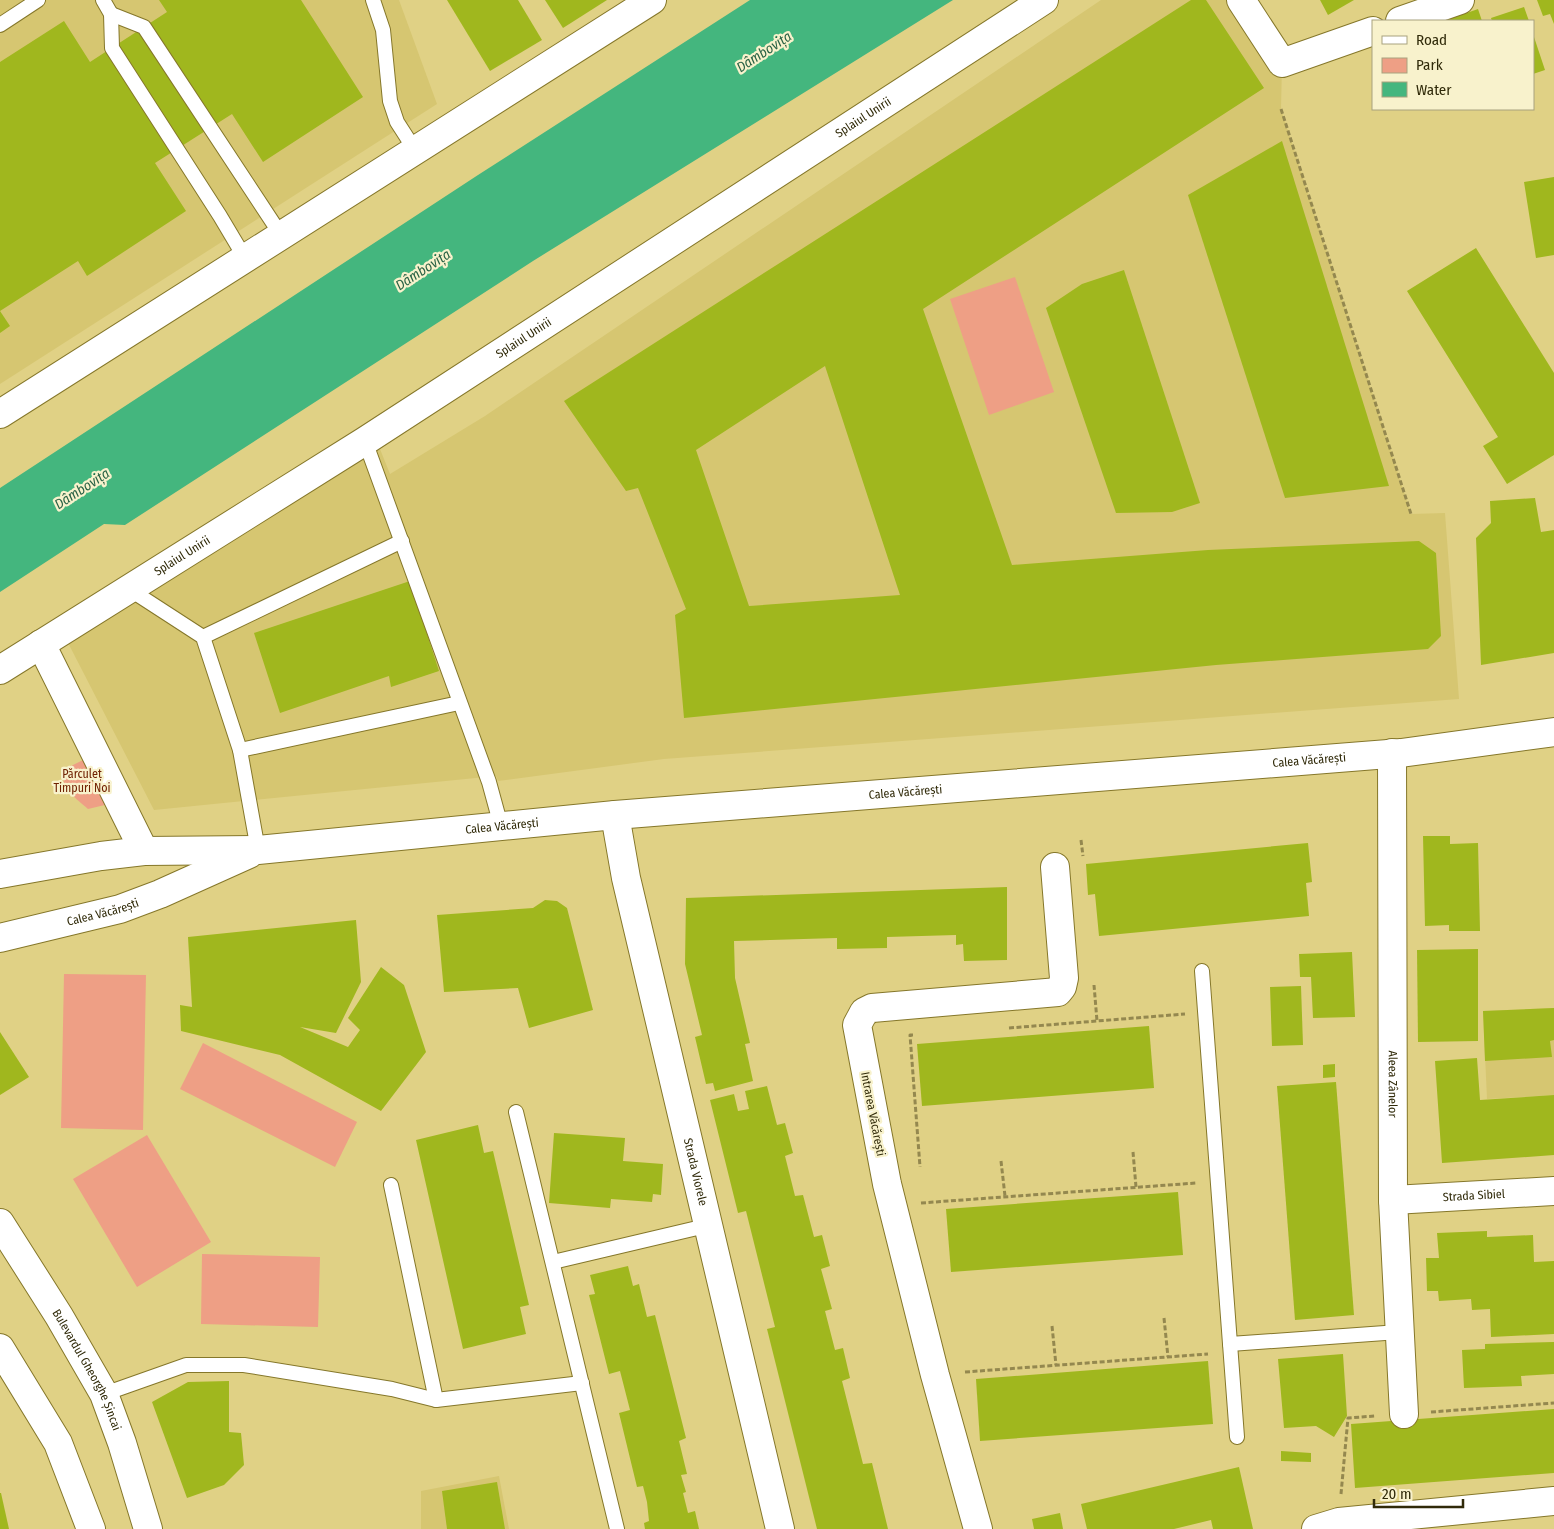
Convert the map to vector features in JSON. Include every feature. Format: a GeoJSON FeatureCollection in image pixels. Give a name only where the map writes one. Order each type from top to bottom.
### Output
{"type":"FeatureCollection","features":[{"type":"Feature","properties":{"kind":"main road"},"geometry":{"type":"LineString","coordinates":[[0,414],[652,0]]}},
{"type":"Feature","properties":{"kind":"main road","name":"Splaiul Unirii"},"geometry":{"type":"LineString","coordinates":[[0,670],[365,441],[1044,0]]}},
{"type":"Feature","properties":{"kind":"main road"},"geometry":{"type":"LineString","coordinates":[[1241,0],[1282,63],[1372,31]]}},
{"type":"Feature","properties":{"kind":"main road"},"geometry":{"type":"LineString","coordinates":[[1403,20],[1460,0]]}},
{"type":"Feature","properties":{"kind":"main road"},"geometry":{"type":"LineString","coordinates":[[41,644],[144,851]]}},
{"type":"Feature","properties":{"kind":"main road","name":"Calea Văcărești"},"geometry":{"type":"LineString","coordinates":[[0,874],[101,856],[144,851],[258,850],[615,815],[1392,753],[1554,732]]}},
{"type":"Feature","properties":{"kind":"main road","name":"Aleea Zânelor"},"geometry":{"type":"LineString","coordinates":[[1392,753],[1393,1200],[1404,1414]]}},
{"type":"Feature","properties":{"kind":"main road","name":"Strada Viorele"},"geometry":{"type":"LineString","coordinates":[[615,815],[626,878],[710,1225],[780,1529]]}},
{"type":"Feature","properties":{"kind":"main road","name":"Calea Văcărești"},"geometry":{"type":"LineString","coordinates":[[0,938],[120,909],[160,894],[258,850]]}},
{"type":"Feature","properties":{"kind":"main road","name":"Intrarea Văcărești"},"geometry":{"type":"LineString","coordinates":[[978,1529],[935,1374],[892,1205],[857,1032],[860,1018],[864,1012],[872,1008],[1060,991],[1064,978],[1054,867]]}},
{"type":"Feature","properties":{"kind":"main road","name":"Strada Sibiel"},"geometry":{"type":"LineString","coordinates":[[1393,1200],[1554,1192]]}},
{"type":"Feature","properties":{"kind":"main road","name":"Bulevardul Gheorghe Șincai"},"geometry":{"type":"LineString","coordinates":[[0,1223],[59,1316],[104,1394],[122,1443],[148,1529]]}},
{"type":"Feature","properties":{"kind":"main road"},"geometry":{"type":"LineString","coordinates":[[0,1348],[58,1443],[91,1529]]}},
{"type":"Feature","properties":{"kind":"main road"},"geometry":{"type":"LineString","coordinates":[[1327,1526],[1554,1501]]}},
{"type":"Feature","properties":{"kind":"lane"},"geometry":{"type":"LineString","coordinates":[[0,25],[38,0]]}},
{"type":"Feature","properties":{"kind":"lane"},"geometry":{"type":"LineString","coordinates":[[103,0],[111,14],[112,48],[245,258]]}},
{"type":"Feature","properties":{"kind":"lane"},"geometry":{"type":"LineString","coordinates":[[373,0],[383,30],[390,101],[397,122],[415,150]]}},
{"type":"Feature","properties":{"kind":"lane"},"geometry":{"type":"LineString","coordinates":[[111,14],[144,27],[282,235]]}},
{"type":"Feature","properties":{"kind":"lane"},"geometry":{"type":"LineString","coordinates":[[365,441],[489,782],[501,826]]}},
{"type":"Feature","properties":{"kind":"lane"},"geometry":{"type":"LineString","coordinates":[[203,637],[402,541]]}},
{"type":"Feature","properties":{"kind":"lane"},"geometry":{"type":"LineString","coordinates":[[130,589],[203,637],[240,750],[258,850]]}},
{"type":"Feature","properties":{"kind":"lane"},"geometry":{"type":"LineString","coordinates":[[240,750],[459,703]]}},
{"type":"Feature","properties":{"kind":"lane"},"geometry":{"type":"LineString","coordinates":[[1202,971],[1237,1437]]}},
{"type":"Feature","properties":{"kind":"lane"},"geometry":{"type":"LineString","coordinates":[[516,1112],[617,1529]]}},
{"type":"Feature","properties":{"kind":"lane"},"geometry":{"type":"LineString","coordinates":[[392,1185],[436,1400]]}},
{"type":"Feature","properties":{"kind":"lane"},"geometry":{"type":"LineString","coordinates":[[553,1262],[710,1225]]}},
{"type":"Feature","properties":{"kind":"lane"},"geometry":{"type":"LineString","coordinates":[[1231,1348],[1399,1332]]}},
{"type":"Feature","properties":{"kind":"lane"},"geometry":{"type":"LineString","coordinates":[[104,1394],[186,1365],[244,1364],[392,1389],[436,1400],[582,1383]]}},
{"type":"Feature","properties":{"kind":"path"},"geometry":{"type":"LineString","coordinates":[[1281,109],[1411,514]]}},
{"type":"Feature","properties":{"kind":"path"},"geometry":{"type":"LineString","coordinates":[[1081,840],[1084,865]]}},
{"type":"Feature","properties":{"kind":"path"},"geometry":{"type":"LineString","coordinates":[[1000,1028],[1205,1012]]}},
{"type":"Feature","properties":{"kind":"path"},"geometry":{"type":"LineString","coordinates":[[918,1035],[910,1036],[920,1167]]}},
{"type":"Feature","properties":{"kind":"path"},"geometry":{"type":"LineString","coordinates":[[1133,1152],[1136,1187]]}},
{"type":"Feature","properties":{"kind":"path"},"geometry":{"type":"LineString","coordinates":[[1001,1161],[1005,1196]]}},
{"type":"Feature","properties":{"kind":"path"},"geometry":{"type":"LineString","coordinates":[[892,1205],[1218,1181]]}},
{"type":"Feature","properties":{"kind":"path"},"geometry":{"type":"LineString","coordinates":[[1164,1318],[1168,1357]]}},
{"type":"Feature","properties":{"kind":"path"},"geometry":{"type":"LineString","coordinates":[[1052,1326],[1056,1365]]}},
{"type":"Feature","properties":{"kind":"path"},"geometry":{"type":"LineString","coordinates":[[935,1374],[1168,1357],[1231,1348]]}},
{"type":"Feature","properties":{"kind":"path"},"geometry":{"type":"LineString","coordinates":[[1327,1526],[1348,1418],[1554,1403]]}},
{"type":"Feature","properties":{"kind":"shaded area"},"geometry":{"type":"Polygon","coordinates":[[[0,0],[399,0],[437,104],[0,384],[0,0]]]}},
{"type":"Feature","properties":{"kind":"shaded area"},"geometry":{"type":"Polygon","coordinates":[[[1101,0],[1241,0],[1282,63],[1281,109],[1411,514],[1445,513],[1459,699],[664,759],[498,781],[496,776],[154,810],[64,635],[380,449],[390,474],[485,416],[1101,0]]]}},
{"type":"Feature","properties":{"kind":"shaded area"},"geometry":{"type":"Polygon","coordinates":[[[1554,1008],[1554,1095],[1487,1099],[1483,1011],[1554,1008]]]}},
{"type":"Feature","properties":{"kind":"shaded area"},"geometry":{"type":"Polygon","coordinates":[[[499,1476],[509,1529],[421,1529],[421,1491],[499,1476]]]}},
{"type":"Feature","properties":{"kind":"green space"},"geometry":{"type":"Polygon","coordinates":[[[1015,277],[1054,392],[989,415],[950,299],[1015,277]]]}},
{"type":"Feature","properties":{"kind":"green space","name":"Părculeț Timpuri Noi"},"geometry":{"type":"Polygon","coordinates":[[[89,757],[109,804],[88,809],[66,788],[63,770],[89,757]]]}},
{"type":"Feature","properties":{"kind":"green space"},"geometry":{"type":"Polygon","coordinates":[[[64,974],[146,975],[143,1130],[61,1128],[64,974]]]}},
{"type":"Feature","properties":{"kind":"green space"},"geometry":{"type":"Polygon","coordinates":[[[203,1043],[357,1122],[335,1167],[180,1089],[203,1043]]]}},
{"type":"Feature","properties":{"kind":"green space"},"geometry":{"type":"Polygon","coordinates":[[[147,1135],[211,1242],[137,1287],[73,1179],[147,1135]]]}},
{"type":"Feature","properties":{"kind":"green space"},"geometry":{"type":"Polygon","coordinates":[[[202,1254],[320,1257],[318,1327],[201,1324],[202,1254]]]}},
{"type":"Feature","properties":{"kind":"water","name":"Dâmbovița"},"geometry":{"type":"Polygon","coordinates":[[[750,0],[953,0],[533,261],[125,525],[104,524],[0,592],[0,488],[478,175],[750,0]]]}},
{"type":"Feature","properties":{"kind":"building"},"geometry":{"type":"Polygon","coordinates":[[[159,0],[301,0],[363,97],[263,162],[232,114],[155,163],[186,211],[87,276],[78,261],[0,311],[0,62],[64,21],[90,62],[167,12],[159,0]]]}},
{"type":"Feature","properties":{"kind":"building"},"geometry":{"type":"Polygon","coordinates":[[[447,0],[518,0],[542,40],[490,71],[447,0]]]}},
{"type":"Feature","properties":{"kind":"building"},"geometry":{"type":"Polygon","coordinates":[[[545,0],[607,0],[563,28],[545,0]]]}},
{"type":"Feature","properties":{"kind":"building"},"geometry":{"type":"Polygon","coordinates":[[[1191,0],[1206,0],[1264,88],[923,309],[1012,565],[1208,550],[1419,541],[1436,553],[1441,636],[1428,649],[1216,665],[684,718],[675,615],[686,609],[638,488],[626,491],[564,401],[1191,0]],[[825,366],[696,450],[749,606],[900,595],[825,366]]]}},
{"type":"Feature","properties":{"kind":"building"},"geometry":{"type":"Polygon","coordinates":[[[1320,0],[1354,0],[1328,15],[1320,0]]]}},
{"type":"Feature","properties":{"kind":"building"},"geometry":{"type":"Polygon","coordinates":[[[1537,0],[1554,0],[1554,24],[1550,14],[1543,16],[1537,0]]]}},
{"type":"Feature","properties":{"kind":"building"},"geometry":{"type":"Polygon","coordinates":[[[1524,7],[1529,20],[1492,20],[1491,18],[1524,7]]]}},
{"type":"Feature","properties":{"kind":"building"},"geometry":{"type":"Polygon","coordinates":[[[1478,9],[1482,20],[1447,20],[1478,9]]]}},
{"type":"Feature","properties":{"kind":"building"},"geometry":{"type":"Polygon","coordinates":[[[1534,37],[1545,70],[1534,74],[1534,37]]]}},
{"type":"Feature","properties":{"kind":"building"},"geometry":{"type":"Polygon","coordinates":[[[1282,141],[1389,486],[1285,498],[1188,195],[1282,141]]]}},
{"type":"Feature","properties":{"kind":"building"},"geometry":{"type":"Polygon","coordinates":[[[1554,177],[1554,255],[1536,258],[1524,182],[1554,177]]]}},
{"type":"Feature","properties":{"kind":"building"},"geometry":{"type":"Polygon","coordinates":[[[1476,248],[1554,373],[1554,455],[1507,484],[1483,446],[1498,437],[1407,291],[1476,248]]]}},
{"type":"Feature","properties":{"kind":"building"},"geometry":{"type":"Polygon","coordinates":[[[1124,270],[1200,503],[1172,512],[1116,513],[1046,308],[1082,284],[1124,270]]]}},
{"type":"Feature","properties":{"kind":"building"},"geometry":{"type":"Polygon","coordinates":[[[0,311],[10,326],[0,333],[0,311]]]}},
{"type":"Feature","properties":{"kind":"building"},"geometry":{"type":"Polygon","coordinates":[[[1535,498],[1541,532],[1554,530],[1554,653],[1481,665],[1476,538],[1491,523],[1490,501],[1535,498]]]}},
{"type":"Feature","properties":{"kind":"building"},"geometry":{"type":"Polygon","coordinates":[[[410,581],[439,671],[391,687],[389,676],[280,713],[254,633],[410,581]]]}},
{"type":"Feature","properties":{"kind":"building"},"geometry":{"type":"Polygon","coordinates":[[[1423,836],[1450,836],[1450,844],[1478,843],[1480,931],[1449,931],[1449,925],[1425,926],[1423,836]]]}},
{"type":"Feature","properties":{"kind":"building"},"geometry":{"type":"Polygon","coordinates":[[[1308,843],[1312,882],[1306,883],[1309,916],[1099,936],[1095,894],[1088,895],[1086,864],[1308,843]]]}},
{"type":"Feature","properties":{"kind":"building"},"geometry":{"type":"Polygon","coordinates":[[[1007,887],[1007,960],[964,961],[963,944],[956,945],[956,935],[887,937],[887,948],[837,949],[837,938],[734,941],[735,978],[750,1043],[745,1044],[753,1081],[715,1091],[713,1083],[706,1084],[695,1037],[702,1035],[685,964],[686,898],[1007,887]]]}},
{"type":"Feature","properties":{"kind":"building"},"geometry":{"type":"Polygon","coordinates":[[[545,900],[557,901],[567,908],[593,1010],[529,1028],[518,988],[444,992],[437,915],[533,908],[545,900]]]}},
{"type":"Feature","properties":{"kind":"building"},"geometry":{"type":"Polygon","coordinates":[[[356,920],[361,982],[336,1033],[300,1027],[348,1047],[360,1030],[348,1018],[381,967],[404,985],[426,1052],[381,1111],[280,1055],[181,1031],[180,1005],[192,1007],[188,937],[356,920]]]}},
{"type":"Feature","properties":{"kind":"building"},"geometry":{"type":"Polygon","coordinates":[[[1478,949],[1478,1041],[1418,1042],[1417,950],[1478,949]]]}},
{"type":"Feature","properties":{"kind":"building"},"geometry":{"type":"Polygon","coordinates":[[[1352,952],[1355,1017],[1313,1018],[1311,977],[1300,977],[1299,954],[1352,952]]]}},
{"type":"Feature","properties":{"kind":"building"},"geometry":{"type":"Polygon","coordinates":[[[1301,986],[1303,1045],[1272,1046],[1270,987],[1301,986]]]}},
{"type":"Feature","properties":{"kind":"building"},"geometry":{"type":"Polygon","coordinates":[[[1554,1008],[1554,1040],[1550,1041],[1552,1057],[1485,1061],[1483,1011],[1554,1008]]]}},
{"type":"Feature","properties":{"kind":"building"},"geometry":{"type":"Polygon","coordinates":[[[1149,1026],[1154,1088],[922,1106],[917,1044],[1149,1026]]]}},
{"type":"Feature","properties":{"kind":"building"},"geometry":{"type":"Polygon","coordinates":[[[0,1032],[29,1077],[0,1095],[0,1032]]]}},
{"type":"Feature","properties":{"kind":"building"},"geometry":{"type":"Polygon","coordinates":[[[1477,1058],[1480,1100],[1554,1095],[1554,1155],[1442,1163],[1435,1061],[1477,1058]]]}},
{"type":"Feature","properties":{"kind":"building"},"geometry":{"type":"Polygon","coordinates":[[[1335,1064],[1335,1077],[1323,1078],[1323,1065],[1335,1064]]]}},
{"type":"Feature","properties":{"kind":"building"},"geometry":{"type":"Polygon","coordinates":[[[1336,1082],[1354,1315],[1295,1320],[1277,1086],[1336,1082]]]}},
{"type":"Feature","properties":{"kind":"building"},"geometry":{"type":"Polygon","coordinates":[[[767,1086],[777,1125],[785,1123],[793,1153],[785,1156],[795,1196],[803,1195],[814,1237],[822,1235],[830,1266],[821,1269],[832,1309],[825,1311],[835,1350],[843,1348],[850,1378],[842,1381],[863,1464],[872,1463],[888,1529],[817,1529],[767,1329],[775,1327],[746,1211],[738,1213],[710,1100],[734,1094],[738,1111],[749,1109],[745,1091],[767,1086]]]}},
{"type":"Feature","properties":{"kind":"building"},"geometry":{"type":"Polygon","coordinates":[[[478,1125],[484,1153],[493,1151],[529,1305],[520,1307],[526,1334],[463,1349],[416,1140],[478,1125]]]}},
{"type":"Feature","properties":{"kind":"building"},"geometry":{"type":"Polygon","coordinates":[[[554,1133],[625,1138],[623,1161],[663,1164],[661,1195],[653,1194],[652,1202],[611,1199],[610,1208],[549,1203],[554,1133]]]}},
{"type":"Feature","properties":{"kind":"building"},"geometry":{"type":"Polygon","coordinates":[[[1178,1192],[1183,1255],[951,1272],[946,1209],[1178,1192]]]}},
{"type":"Feature","properties":{"kind":"building"},"geometry":{"type":"Polygon","coordinates":[[[1487,1231],[1487,1237],[1533,1235],[1534,1262],[1554,1261],[1554,1334],[1491,1337],[1490,1309],[1472,1310],[1471,1299],[1439,1301],[1438,1291],[1427,1291],[1426,1258],[1439,1258],[1437,1233],[1487,1231]]]}},
{"type":"Feature","properties":{"kind":"building"},"geometry":{"type":"Polygon","coordinates":[[[628,1266],[633,1286],[639,1284],[647,1317],[655,1315],[686,1438],[679,1441],[687,1474],[681,1475],[686,1492],[683,1493],[688,1513],[695,1511],[699,1529],[645,1529],[644,1523],[649,1521],[647,1502],[643,1486],[637,1487],[619,1413],[630,1410],[620,1371],[609,1374],[589,1295],[595,1294],[590,1275],[628,1266]]]}},
{"type":"Feature","properties":{"kind":"building"},"geometry":{"type":"Polygon","coordinates":[[[1554,1342],[1554,1374],[1521,1376],[1522,1386],[1464,1388],[1462,1350],[1485,1349],[1485,1344],[1554,1342]]]}},
{"type":"Feature","properties":{"kind":"building"},"geometry":{"type":"Polygon","coordinates":[[[1343,1354],[1347,1416],[1334,1437],[1316,1426],[1284,1428],[1278,1359],[1343,1354]]]}},
{"type":"Feature","properties":{"kind":"building"},"geometry":{"type":"Polygon","coordinates":[[[1208,1361],[1213,1424],[980,1441],[976,1379],[1208,1361]]]}},
{"type":"Feature","properties":{"kind":"building"},"geometry":{"type":"Polygon","coordinates":[[[229,1381],[229,1432],[241,1433],[244,1465],[224,1485],[187,1498],[152,1402],[188,1382],[229,1381]]]}},
{"type":"Feature","properties":{"kind":"building"},"geometry":{"type":"Polygon","coordinates":[[[1554,1409],[1554,1473],[1355,1488],[1351,1424],[1554,1409]]]}},
{"type":"Feature","properties":{"kind":"building"},"geometry":{"type":"Polygon","coordinates":[[[1281,1451],[1311,1453],[1311,1462],[1281,1461],[1281,1451]]]}},
{"type":"Feature","properties":{"kind":"building"},"geometry":{"type":"Polygon","coordinates":[[[1239,1467],[1253,1529],[1213,1529],[1211,1520],[1174,1529],[1087,1529],[1081,1504],[1239,1467]]]}},
{"type":"Feature","properties":{"kind":"building"},"geometry":{"type":"Polygon","coordinates":[[[497,1482],[505,1529],[447,1529],[442,1491],[497,1482]]]}},
{"type":"Feature","properties":{"kind":"building"},"geometry":{"type":"Polygon","coordinates":[[[1,1493],[9,1529],[0,1529],[1,1493]]]}},
{"type":"Feature","properties":{"kind":"building"},"geometry":{"type":"Polygon","coordinates":[[[1060,1513],[1063,1529],[1034,1529],[1032,1519],[1060,1513]]]}}]}
